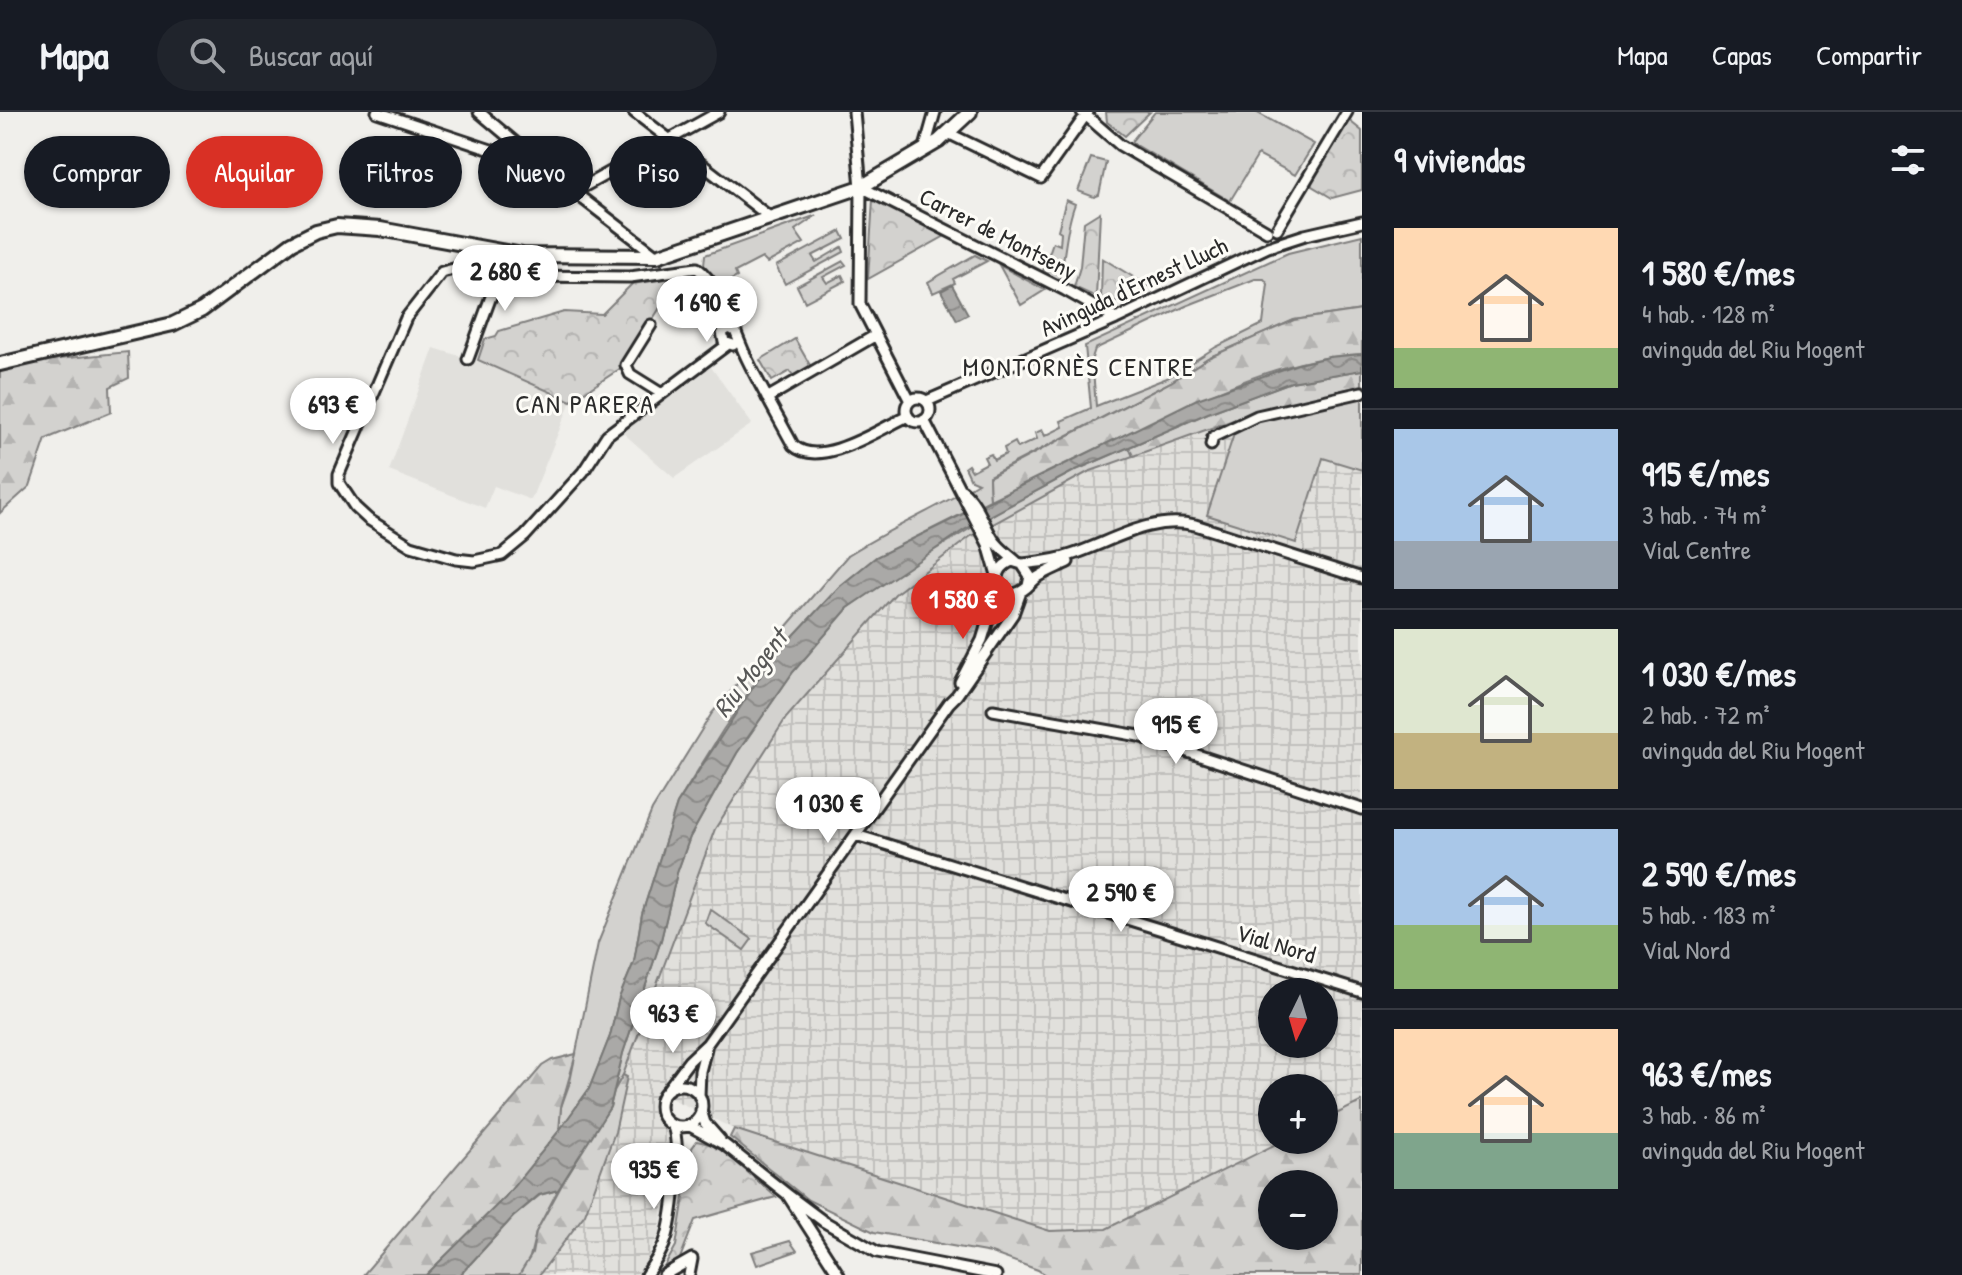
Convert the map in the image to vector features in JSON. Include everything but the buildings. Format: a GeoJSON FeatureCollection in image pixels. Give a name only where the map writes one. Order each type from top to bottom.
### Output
{"type":"FeatureCollection","features":[{"type":"Feature","properties":{"kind":"street"},"geometry":{"type":"LineString","coordinates":[[377,112],[478,146]]}},
{"type":"Feature","properties":{"kind":"street"},"geometry":{"type":"LineString","coordinates":[[479,112],[507,136]]}},
{"type":"Feature","properties":{"kind":"street"},"geometry":{"type":"LineString","coordinates":[[634,112],[665,136]]}},
{"type":"Feature","properties":{"kind":"street"},"geometry":{"type":"LineString","coordinates":[[677,136],[719,112]]}},
{"type":"Feature","properties":{"kind":"street"},"geometry":{"type":"LineString","coordinates":[[853,112],[861,187],[860,304],[910,401]]}},
{"type":"Feature","properties":{"kind":"street"},"geometry":{"type":"LineString","coordinates":[[924,151],[935,112]]}},
{"type":"Feature","properties":{"kind":"street"},"geometry":{"type":"LineString","coordinates":[[0,364],[173,324],[202,310],[292,243],[316,231],[337,226],[380,229],[507,253],[605,258],[657,256],[861,187],[924,151],[970,112]]}},
{"type":"Feature","properties":{"kind":"street"},"geometry":{"type":"LineString","coordinates":[[1268,247],[1265,236],[1272,230],[1347,112]]}},
{"type":"Feature","properties":{"kind":"street"},"geometry":{"type":"LineString","coordinates":[[948,133],[1041,178],[1085,113],[1120,145],[1272,230],[1284,242]]}},
{"type":"Feature","properties":{"kind":"street"},"geometry":{"type":"LineString","coordinates":[[707,169],[771,218]]}},
{"type":"Feature","properties":{"kind":"street","name":"Carrer de Montseny"},"geometry":{"type":"LineString","coordinates":[[861,187],[1116,319]]}},
{"type":"Feature","properties":{"kind":"street"},"geometry":{"type":"LineString","coordinates":[[593,207],[657,256]]}},
{"type":"Feature","properties":{"kind":"street","name":"Avinguda d'Ernest Lluch"},"geometry":{"type":"LineString","coordinates":[[927,401],[1116,319],[1268,247],[1362,222]]}},
{"type":"Feature","properties":{"kind":"street"},"geometry":{"type":"LineString","coordinates":[[468,359],[507,253]]}},
{"type":"Feature","properties":{"kind":"street"},"geometry":{"type":"LineString","coordinates":[[733,340],[607,435],[583,472],[525,536],[502,555],[474,561],[411,546],[368,519],[339,483],[339,474],[406,318],[442,272],[461,267],[523,276],[630,277],[697,268],[704,274],[727,315],[733,340],[793,445],[800,452],[823,454],[908,416]]}},
{"type":"Feature","properties":{"kind":"street"},"geometry":{"type":"LineString","coordinates":[[651,325],[626,365],[630,374],[662,394]]}},
{"type":"Feature","properties":{"kind":"street"},"geometry":{"type":"LineString","coordinates":[[767,398],[876,335]]}},
{"type":"Feature","properties":{"kind":"street"},"geometry":{"type":"LineString","coordinates":[[1211,445],[1213,437],[1257,416],[1362,392]]}},
{"type":"Feature","properties":{"kind":"street"},"geometry":{"type":"LineString","coordinates":[[918,398],[927,401],[930,411],[924,420],[917,421],[908,416],[906,408],[910,401],[918,398]]}},
{"type":"Feature","properties":{"kind":"street"},"geometry":{"type":"LineString","coordinates":[[924,420],[962,490],[970,496],[992,543],[998,580],[1010,594],[1024,589],[1038,577],[1090,549]]}},
{"type":"Feature","properties":{"kind":"street"},"geometry":{"type":"LineString","coordinates":[[678,1154],[676,1134],[663,1117],[660,1106],[662,1095],[707,1044],[949,703],[982,640],[1003,565],[1057,560],[1150,524],[1181,522],[1362,578]]}},
{"type":"Feature","properties":{"kind":"street"},"geometry":{"type":"LineString","coordinates":[[949,703],[1010,618],[1029,572],[992,543]]}},
{"type":"Feature","properties":{"kind":"street"},"geometry":{"type":"LineString","coordinates":[[992,611],[995,621],[1003,622],[1010,618]]}},
{"type":"Feature","properties":{"kind":"street"},"geometry":{"type":"LineString","coordinates":[[993,710],[1139,736],[1362,809]]}},
{"type":"Feature","properties":{"kind":"street","name":"Vial Nord"},"geometry":{"type":"LineString","coordinates":[[856,835],[1362,992]]}},
{"type":"Feature","properties":{"kind":"street"},"geometry":{"type":"LineString","coordinates":[[707,1044],[700,1071],[701,1110],[705,1123],[725,1145],[823,1221],[877,1252],[996,1275]]}},
{"type":"Feature","properties":{"kind":"street"},"geometry":{"type":"LineString","coordinates":[[668,1089],[685,1085],[699,1096]]}},
{"type":"Feature","properties":{"kind":"street"},"geometry":{"type":"LineString","coordinates":[[646,1275],[667,1236],[678,1154],[688,1125],[698,1118],[701,1110]]}},
{"type":"Feature","properties":{"kind":"street"},"geometry":{"type":"LineString","coordinates":[[672,1125],[688,1125],[725,1145]]}},
{"type":"Feature","properties":{"kind":"street"},"geometry":{"type":"LineString","coordinates":[[787,1194],[839,1275]]}},
{"type":"Feature","properties":{"kind":"street"},"geometry":{"type":"LineString","coordinates":[[664,1275],[692,1259],[689,1275]]}},
{"type":"Feature","properties":{"kind":"shaded area"},"geometry":{"type":"Polygon","coordinates":[[[434,348],[498,368],[571,401],[531,500],[494,486],[485,508],[389,471],[434,348]]]}},
{"type":"Feature","properties":{"kind":"shaded area"},"geometry":{"type":"Polygon","coordinates":[[[711,367],[752,424],[674,478],[622,432],[711,367]]]}},
{"type":"Feature","properties":{"kind":"shaded area"},"geometry":{"type":"Polygon","coordinates":[[[1260,412],[1323,457],[1362,470],[1362,1101],[1338,1113],[1338,1074],[1258,1074],[1258,1153],[1106,1229],[1050,1231],[734,1129],[656,1091],[652,1107],[672,1135],[660,1232],[645,1263],[636,1275],[539,1275],[585,1214],[615,1132],[627,1077],[623,1075],[715,829],[786,718],[895,594],[971,536],[1088,472],[1260,412]]]}},
{"type":"Feature","properties":{"kind":"green space"},"geometry":{"type":"Polygon","coordinates":[[[1106,112],[1150,112],[1125,136],[1107,122],[1106,112]]]}},
{"type":"Feature","properties":{"kind":"green space"},"geometry":{"type":"Polygon","coordinates":[[[1155,112],[1256,112],[1314,144],[1295,175],[1258,155],[1230,201],[1131,142],[1155,112]]]}},
{"type":"Feature","properties":{"kind":"green space"},"geometry":{"type":"Polygon","coordinates":[[[1346,118],[1362,131],[1362,190],[1332,198],[1312,186],[1310,179],[1346,118]]]}},
{"type":"Feature","properties":{"kind":"green space"},"geometry":{"type":"Polygon","coordinates":[[[1091,158],[1106,162],[1099,195],[1094,197],[1078,191],[1091,158]]]}},
{"type":"Feature","properties":{"kind":"green space"},"geometry":{"type":"Polygon","coordinates":[[[873,199],[945,236],[868,279],[873,199]]]}},
{"type":"Feature","properties":{"kind":"green space"},"geometry":{"type":"Polygon","coordinates":[[[1066,200],[1075,204],[1059,281],[1042,274],[1053,242],[1060,245],[1061,232],[1058,230],[1066,200]]]}},
{"type":"Feature","properties":{"kind":"green space"},"geometry":{"type":"Polygon","coordinates":[[[1100,212],[1096,297],[1074,287],[1080,267],[1084,222],[1100,212]]]}},
{"type":"Feature","properties":{"kind":"green space"},"geometry":{"type":"Polygon","coordinates":[[[817,215],[795,230],[804,243],[767,263],[762,258],[735,272],[737,277],[718,287],[704,265],[705,255],[817,215]]]}},
{"type":"Feature","properties":{"kind":"green space"},"geometry":{"type":"Polygon","coordinates":[[[841,231],[845,239],[812,256],[816,262],[842,247],[844,252],[785,284],[776,266],[841,231]]]}},
{"type":"Feature","properties":{"kind":"green space"},"geometry":{"type":"Polygon","coordinates":[[[1362,235],[1362,310],[1294,320],[1208,358],[1171,382],[989,476],[990,500],[876,557],[839,587],[771,660],[677,804],[642,914],[634,962],[619,998],[610,1036],[589,1089],[559,1131],[561,1107],[570,1082],[598,943],[652,810],[712,713],[848,555],[978,483],[971,480],[965,467],[968,465],[972,471],[987,463],[984,457],[991,454],[994,460],[1006,454],[1004,448],[1015,442],[1018,448],[1037,439],[1035,433],[1042,430],[1045,436],[1063,427],[1061,421],[1091,408],[1085,346],[1288,253],[1362,235]],[[1255,279],[1186,306],[1095,349],[1092,358],[1096,406],[1167,378],[1216,347],[1263,324],[1268,284],[1264,279],[1255,279]]]}},
{"type":"Feature","properties":{"kind":"green space"},"geometry":{"type":"Polygon","coordinates":[[[975,255],[987,261],[953,279],[955,283],[933,293],[928,282],[975,255]]]}},
{"type":"Feature","properties":{"kind":"green space"},"geometry":{"type":"Polygon","coordinates":[[[1102,258],[1148,286],[1139,295],[1126,300],[1101,300],[1102,258]]]}},
{"type":"Feature","properties":{"kind":"green space"},"geometry":{"type":"Polygon","coordinates":[[[843,261],[846,265],[823,277],[827,283],[842,275],[845,281],[805,302],[797,286],[843,261]]]}},
{"type":"Feature","properties":{"kind":"green space"},"geometry":{"type":"Polygon","coordinates":[[[999,265],[1045,290],[1021,305],[999,265]]]}},
{"type":"Feature","properties":{"kind":"green space"},"geometry":{"type":"Polygon","coordinates":[[[680,277],[621,368],[571,401],[478,360],[485,339],[496,336],[499,331],[564,312],[602,314],[632,284],[680,277]]]}},
{"type":"Feature","properties":{"kind":"green space"},"geometry":{"type":"Polygon","coordinates":[[[1362,310],[1362,354],[1302,363],[1244,381],[1187,405],[990,500],[989,477],[1171,382],[1208,358],[1294,320],[1362,310]]]}},
{"type":"Feature","properties":{"kind":"green space"},"geometry":{"type":"Polygon","coordinates":[[[795,339],[811,367],[794,377],[790,371],[772,381],[760,360],[795,339]]]}},
{"type":"Feature","properties":{"kind":"green space"},"geometry":{"type":"Polygon","coordinates":[[[128,352],[129,378],[110,387],[111,412],[46,439],[30,486],[0,513],[0,370],[48,360],[128,352]]]}},
{"type":"Feature","properties":{"kind":"green space"},"geometry":{"type":"Polygon","coordinates":[[[1362,370],[1362,385],[1242,417],[1133,456],[1129,447],[1291,382],[1362,370]]]}},
{"type":"Feature","properties":{"kind":"green space"},"geometry":{"type":"Polygon","coordinates":[[[1362,385],[1362,470],[1323,458],[1296,543],[1207,515],[1235,431],[1260,412],[1362,385]]]}},
{"type":"Feature","properties":{"kind":"green space"},"geometry":{"type":"Polygon","coordinates":[[[1129,447],[1133,456],[1088,472],[971,536],[895,594],[786,718],[715,829],[623,1075],[614,1091],[690,837],[737,753],[793,672],[848,608],[913,563],[1004,508],[1076,470],[1129,447]]]}},
{"type":"Feature","properties":{"kind":"green space"},"geometry":{"type":"Polygon","coordinates":[[[710,909],[752,939],[744,950],[705,923],[710,909]]]}},
{"type":"Feature","properties":{"kind":"green space"},"geometry":{"type":"Polygon","coordinates":[[[576,1054],[561,1107],[559,1131],[505,1198],[426,1275],[363,1275],[542,1066],[576,1054]]]}},
{"type":"Feature","properties":{"kind":"green space"},"geometry":{"type":"Polygon","coordinates":[[[623,1075],[627,1077],[615,1132],[585,1214],[539,1275],[519,1275],[532,1254],[536,1232],[577,1157],[610,1107],[623,1075]]]}},
{"type":"Feature","properties":{"kind":"green space"},"geometry":{"type":"Polygon","coordinates":[[[1362,1101],[1362,1275],[1045,1275],[991,1253],[874,1232],[808,1200],[730,1137],[734,1129],[1050,1231],[1106,1229],[1258,1153],[1338,1154],[1338,1113],[1362,1101]]]}},
{"type":"Feature","properties":{"kind":"green space"},"geometry":{"type":"Polygon","coordinates":[[[697,1141],[718,1146],[776,1197],[695,1220],[677,1266],[662,1271],[676,1246],[692,1148],[697,1141]]]}},
{"type":"Feature","properties":{"kind":"green space"},"geometry":{"type":"Polygon","coordinates":[[[558,1190],[536,1232],[529,1261],[519,1275],[460,1275],[513,1217],[540,1195],[558,1190]]]}},
{"type":"Feature","properties":{"kind":"green space"},"geometry":{"type":"Polygon","coordinates":[[[790,1241],[797,1251],[757,1265],[752,1252],[790,1241]]]}},
{"type":"Feature","properties":{"kind":"water"},"geometry":{"type":"Polygon","coordinates":[[[952,285],[968,314],[957,320],[941,291],[952,285]]]}},
{"type":"Feature","properties":{"kind":"water"},"geometry":{"type":"Polygon","coordinates":[[[1362,354],[1362,370],[1291,382],[1208,413],[1076,470],[964,530],[848,608],[793,672],[737,753],[690,837],[677,873],[661,940],[623,1053],[610,1107],[558,1190],[539,1195],[513,1217],[460,1275],[426,1275],[505,1197],[589,1089],[634,962],[642,914],[677,804],[771,660],[839,587],[876,557],[1197,399],[1298,364],[1362,354]]]}},
{"type":"Feature","properties":{"kind":"district","name":"MONTORNÈS CENTRE"},"geometry":{"type":"Point","coordinates":[1079,367]}},
{"type":"Feature","properties":{"kind":"district","name":"CAN PARERA"},"geometry":{"type":"Point","coordinates":[585,404]}},
{"type":"Feature","properties":{"kind":"water label","name":"Riu Mogent"},"geometry":{"type":"Point","coordinates":[750,673]}}]}
